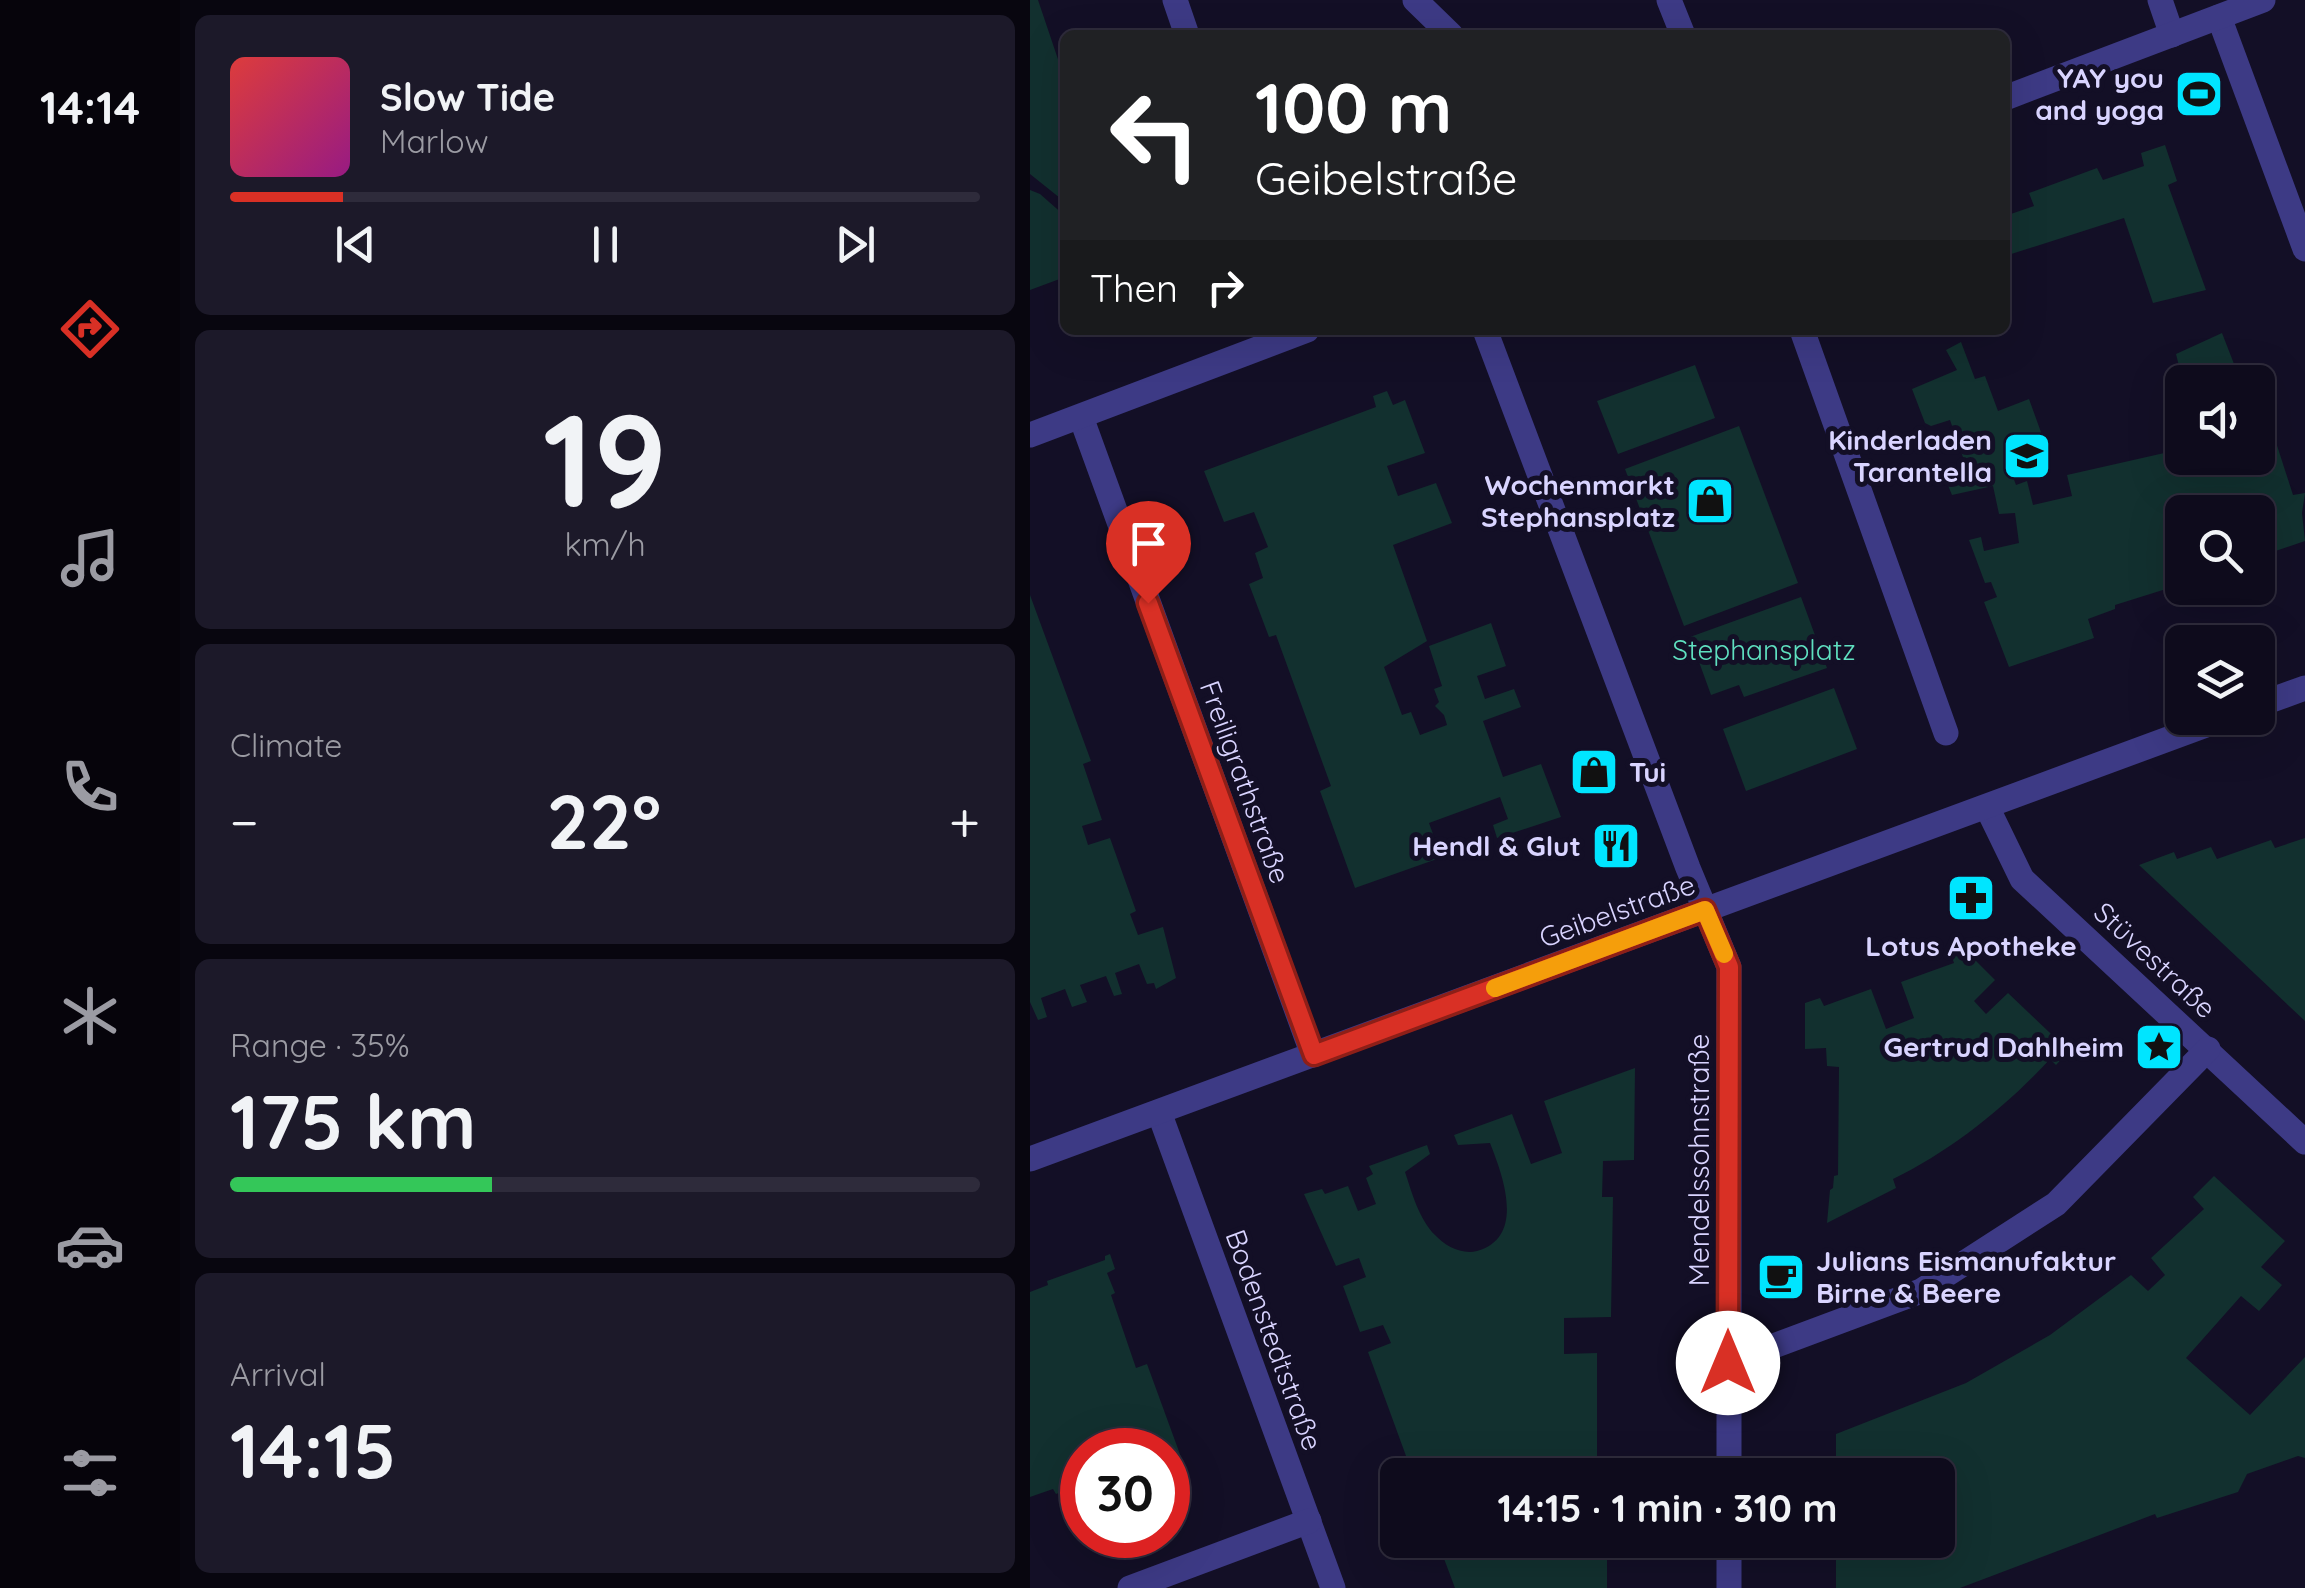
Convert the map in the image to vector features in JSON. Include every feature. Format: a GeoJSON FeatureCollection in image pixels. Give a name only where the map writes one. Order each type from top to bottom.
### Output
{"type":"FeatureCollection","features":[{"type":"Feature","properties":{"kind":"street"},"geometry":{"type":"LineString","coordinates":[[1175,0],[1185,30]]}},
{"type":"Feature","properties":{"kind":"street"},"geometry":{"type":"LineString","coordinates":[[1415,0],[1446,30]]}},
{"type":"Feature","properties":{"kind":"street"},"geometry":{"type":"LineString","coordinates":[[1670,0],[1681,30]]}},
{"type":"Feature","properties":{"kind":"street"},"geometry":{"type":"LineString","coordinates":[[2160,0],[2172,34]]}},
{"type":"Feature","properties":{"kind":"street"},"geometry":{"type":"LineString","coordinates":[[2010,96],[2263,0]]}},
{"type":"Feature","properties":{"kind":"street"},"geometry":{"type":"LineString","coordinates":[[2219,17],[2305,248]]}},
{"type":"Feature","properties":{"kind":"street"},"geometry":{"type":"LineString","coordinates":[[1030,435],[1294,335]]}},
{"type":"Feature","properties":{"kind":"street"},"geometry":{"type":"LineString","coordinates":[[1487,335],[1705,910]]}},
{"type":"Feature","properties":{"kind":"street"},"geometry":{"type":"LineString","coordinates":[[1804,335],[1946,733]]}},
{"type":"Feature","properties":{"kind":"street","name":"Freiligrathstraße"},"geometry":{"type":"LineString","coordinates":[[1081,417],[1314,1055]]}},
{"type":"Feature","properties":{"kind":"street"},"geometry":{"type":"LineString","coordinates":[[2275,699],[2305,688]]}},
{"type":"Feature","properties":{"kind":"street","name":"Geibelstraße"},"geometry":{"type":"LineString","coordinates":[[1030,1159],[2179,735]]}},
{"type":"Feature","properties":{"kind":"street","name":"Stüvestraße"},"geometry":{"type":"LineString","coordinates":[[1986,807],[2022,880],[2305,1142]]}},
{"type":"Feature","properties":{"kind":"street","name":"Mendelssohnstraße"},"geometry":{"type":"LineString","coordinates":[[1705,910],[1729,967],[1728,1458]]}},
{"type":"Feature","properties":{"kind":"street"},"geometry":{"type":"LineString","coordinates":[[1728,1363],[1920,1291],[2056,1204],[2208,1049]]}},
{"type":"Feature","properties":{"kind":"street","name":"Bodenstedtstraße"},"geometry":{"type":"LineString","coordinates":[[1158,1112],[1334,1588]]}},
{"type":"Feature","properties":{"kind":"street"},"geometry":{"type":"LineString","coordinates":[[1130,1588],[1308,1521]]}},
{"type":"Feature","properties":{"kind":"street"},"geometry":{"type":"LineString","coordinates":[[1729,1558],[1729,1588]]}},
{"type":"Feature","properties":{"kind":"green space"},"geometry":{"type":"Polygon","coordinates":[[[1030,0],[1038,0],[1060,65],[1060,198],[1030,174],[1030,0]]]}},
{"type":"Feature","properties":{"kind":"green space"},"geometry":{"type":"Polygon","coordinates":[[[2165,145],[2177,181],[2168,185],[2206,290],[2153,303],[2124,218],[2010,254],[2010,214],[2034,206],[2029,193],[2097,168],[2103,180],[2144,166],[2141,153],[2165,145]]]}},
{"type":"Feature","properties":{"kind":"green space"},"geometry":{"type":"Polygon","coordinates":[[[1030,190],[1060,212],[1060,279],[1030,290],[1030,190]]]}},
{"type":"Feature","properties":{"kind":"green space"},"geometry":{"type":"Polygon","coordinates":[[[2222,333],[2234,365],[2179,365],[2176,354],[2222,333]]]}},
{"type":"Feature","properties":{"kind":"green space"},"geometry":{"type":"Polygon","coordinates":[[[1961,342],[1975,379],[1985,376],[1998,411],[2029,399],[2042,435],[2012,447],[2014,451],[2005,455],[2016,485],[2027,481],[2033,505],[2072,496],[2067,475],[2165,453],[2165,475],[2275,475],[2275,439],[2293,495],[2305,493],[2305,541],[2275,551],[2275,495],[2165,495],[2165,589],[2115,605],[2115,609],[2088,619],[2094,638],[2009,667],[1984,602],[1997,597],[1991,582],[1985,583],[1969,540],[1981,537],[1984,551],[2019,543],[2015,513],[1999,514],[1993,486],[1952,495],[1942,471],[1965,463],[1950,420],[1931,426],[1925,423],[1912,389],[1957,370],[1946,350],[1961,342]]]}},
{"type":"Feature","properties":{"kind":"green space"},"geometry":{"type":"Polygon","coordinates":[[[1695,365],[1715,418],[1618,454],[1597,401],[1695,365]]]}},
{"type":"Feature","properties":{"kind":"green space"},"geometry":{"type":"Polygon","coordinates":[[[1387,391],[1393,405],[1405,400],[1425,453],[1387,466],[1398,496],[1436,483],[1452,523],[1393,545],[1427,641],[1384,667],[1402,715],[1411,712],[1420,735],[1447,725],[1435,706],[1439,702],[1434,689],[1442,686],[1429,646],[1491,623],[1506,666],[1477,676],[1485,699],[1514,689],[1521,707],[1483,721],[1503,777],[1541,764],[1561,817],[1497,838],[1493,825],[1508,819],[1500,797],[1429,823],[1437,845],[1446,842],[1451,854],[1355,888],[1320,791],[1331,786],[1276,635],[1269,637],[1249,584],[1263,578],[1255,553],[1268,547],[1254,512],[1224,522],[1204,471],[1376,407],[1373,396],[1387,391]]]}},
{"type":"Feature","properties":{"kind":"green space"},"geometry":{"type":"Polygon","coordinates":[[[1739,426],[1798,583],[1684,626],[1625,469],[1739,426]]]}},
{"type":"Feature","properties":{"kind":"green space"},"geometry":{"type":"Polygon","coordinates":[[[1030,595],[1091,761],[1083,764],[1102,820],[1082,826],[1088,845],[1110,838],[1136,911],[1130,914],[1138,935],[1163,927],[1176,978],[1156,989],[1154,983],[1147,984],[1139,964],[1115,973],[1122,994],[1114,996],[1106,976],[1080,985],[1087,1002],[1072,1007],[1065,989],[1041,998],[1047,1017],[1038,1020],[1030,1002],[1030,595]]]}},
{"type":"Feature","properties":{"kind":"green space","name":"Stephansplatz"},"geometry":{"type":"Polygon","coordinates":[[[1801,597],[1827,668],[1744,697],[1739,685],[1711,695],[1690,637],[1801,597]]]}},
{"type":"Feature","properties":{"kind":"green space"},"geometry":{"type":"Polygon","coordinates":[[[1834,688],[1857,749],[1746,791],[1723,729],[1834,688]]]}},
{"type":"Feature","properties":{"kind":"green space"},"geometry":{"type":"Polygon","coordinates":[[[2305,838],[2305,1021],[2139,865],[2174,852],[2177,859],[2211,847],[2217,859],[2271,840],[2275,848],[2305,838]]]}},
{"type":"Feature","properties":{"kind":"green space"},"geometry":{"type":"Polygon","coordinates":[[[1966,951],[1995,980],[1974,1001],[1986,1014],[2008,993],[2069,1051],[2056,1065],[2050,1059],[1997,1110],[1957,1141],[1893,1179],[1896,1188],[1827,1223],[1830,1190],[1834,1176],[1838,1175],[1839,1067],[1827,1066],[1826,1048],[1805,1049],[1805,1003],[1820,998],[1824,1006],[1871,989],[1886,1029],[1914,1018],[1901,982],[1954,963],[1952,957],[1966,951]]]}},
{"type":"Feature","properties":{"kind":"green space"},"geometry":{"type":"Polygon","coordinates":[[[1635,1068],[1634,1160],[1603,1161],[1602,1197],[1613,1197],[1611,1317],[1564,1318],[1564,1354],[1597,1353],[1597,1458],[1407,1458],[1368,1352],[1391,1343],[1383,1325],[1360,1332],[1343,1286],[1366,1277],[1359,1258],[1336,1266],[1304,1194],[1322,1189],[1325,1194],[1348,1186],[1358,1211],[1376,1204],[1366,1178],[1373,1174],[1369,1166],[1427,1145],[1430,1154],[1405,1172],[1420,1214],[1444,1243],[1460,1251],[1477,1251],[1492,1244],[1502,1233],[1507,1204],[1505,1188],[1490,1143],[1458,1145],[1454,1135],[1512,1114],[1531,1164],[1562,1153],[1544,1101],[1635,1068]]]}},
{"type":"Feature","properties":{"kind":"green space"},"geometry":{"type":"Polygon","coordinates":[[[2214,1176],[2285,1241],[2261,1267],[2282,1285],[2259,1311],[2241,1296],[2186,1358],[2250,1415],[2305,1357],[2305,1458],[2298,1456],[2247,1474],[2238,1492],[2157,1518],[2155,1514],[1960,1588],[1836,1588],[1836,1558],[1955,1558],[1955,1458],[1836,1458],[1836,1434],[1966,1383],[2050,1335],[2131,1275],[2148,1291],[2165,1275],[2151,1258],[2204,1209],[2193,1197],[2214,1176]]]}},
{"type":"Feature","properties":{"kind":"green space"},"geometry":{"type":"Polygon","coordinates":[[[1110,1254],[1115,1269],[1107,1273],[1115,1293],[1111,1295],[1136,1368],[1147,1364],[1170,1428],[1060,1428],[1060,1493],[1056,1494],[1053,1489],[1030,1497],[1030,1292],[1048,1285],[1047,1281],[1105,1260],[1110,1254]]]}},
{"type":"Feature","properties":{"kind":"green space"},"geometry":{"type":"Polygon","coordinates":[[[1444,1558],[1607,1558],[1607,1588],[1455,1588],[1444,1558]]]}},
{"type":"Feature","properties":{"kind":"slow traffic"},"geometry":{"type":"LineString","coordinates":[[1495,988],[1705,910],[1724,954]]}},
{"type":"Feature","properties":{"kind":"place","name":"YAY you and yoga"},"geometry":{"type":"Point","coordinates":[2199,94]}},
{"type":"Feature","properties":{"kind":"place","name":"Kinderladen Tarantella"},"geometry":{"type":"Point","coordinates":[2027,456]}},
{"type":"Feature","properties":{"kind":"place","name":"Wochenmarkt Stephansplatz"},"geometry":{"type":"Point","coordinates":[1710,501]}},
{"type":"Feature","properties":{"kind":"place","name":"Tui"},"geometry":{"type":"Point","coordinates":[1594,772]}},
{"type":"Feature","properties":{"kind":"place","name":"Hendl & Glut"},"geometry":{"type":"Point","coordinates":[1616,846]}},
{"type":"Feature","properties":{"kind":"place","name":"Lotus Apotheke"},"geometry":{"type":"Point","coordinates":[1971,898]}},
{"type":"Feature","properties":{"kind":"place","name":"Gertrud Dahlheim"},"geometry":{"type":"Point","coordinates":[2159,1047]}},
{"type":"Feature","properties":{"kind":"place","name":"Julians Eismanufaktur Birne & Beere"},"geometry":{"type":"Point","coordinates":[1781,1277]}},
{"type":"Feature","properties":{"kind":"route"},"geometry":{"type":"LineString","coordinates":[[1148,603],[1314,1055],[1705,910],[1729,967],[1728,1363]]}}]}
